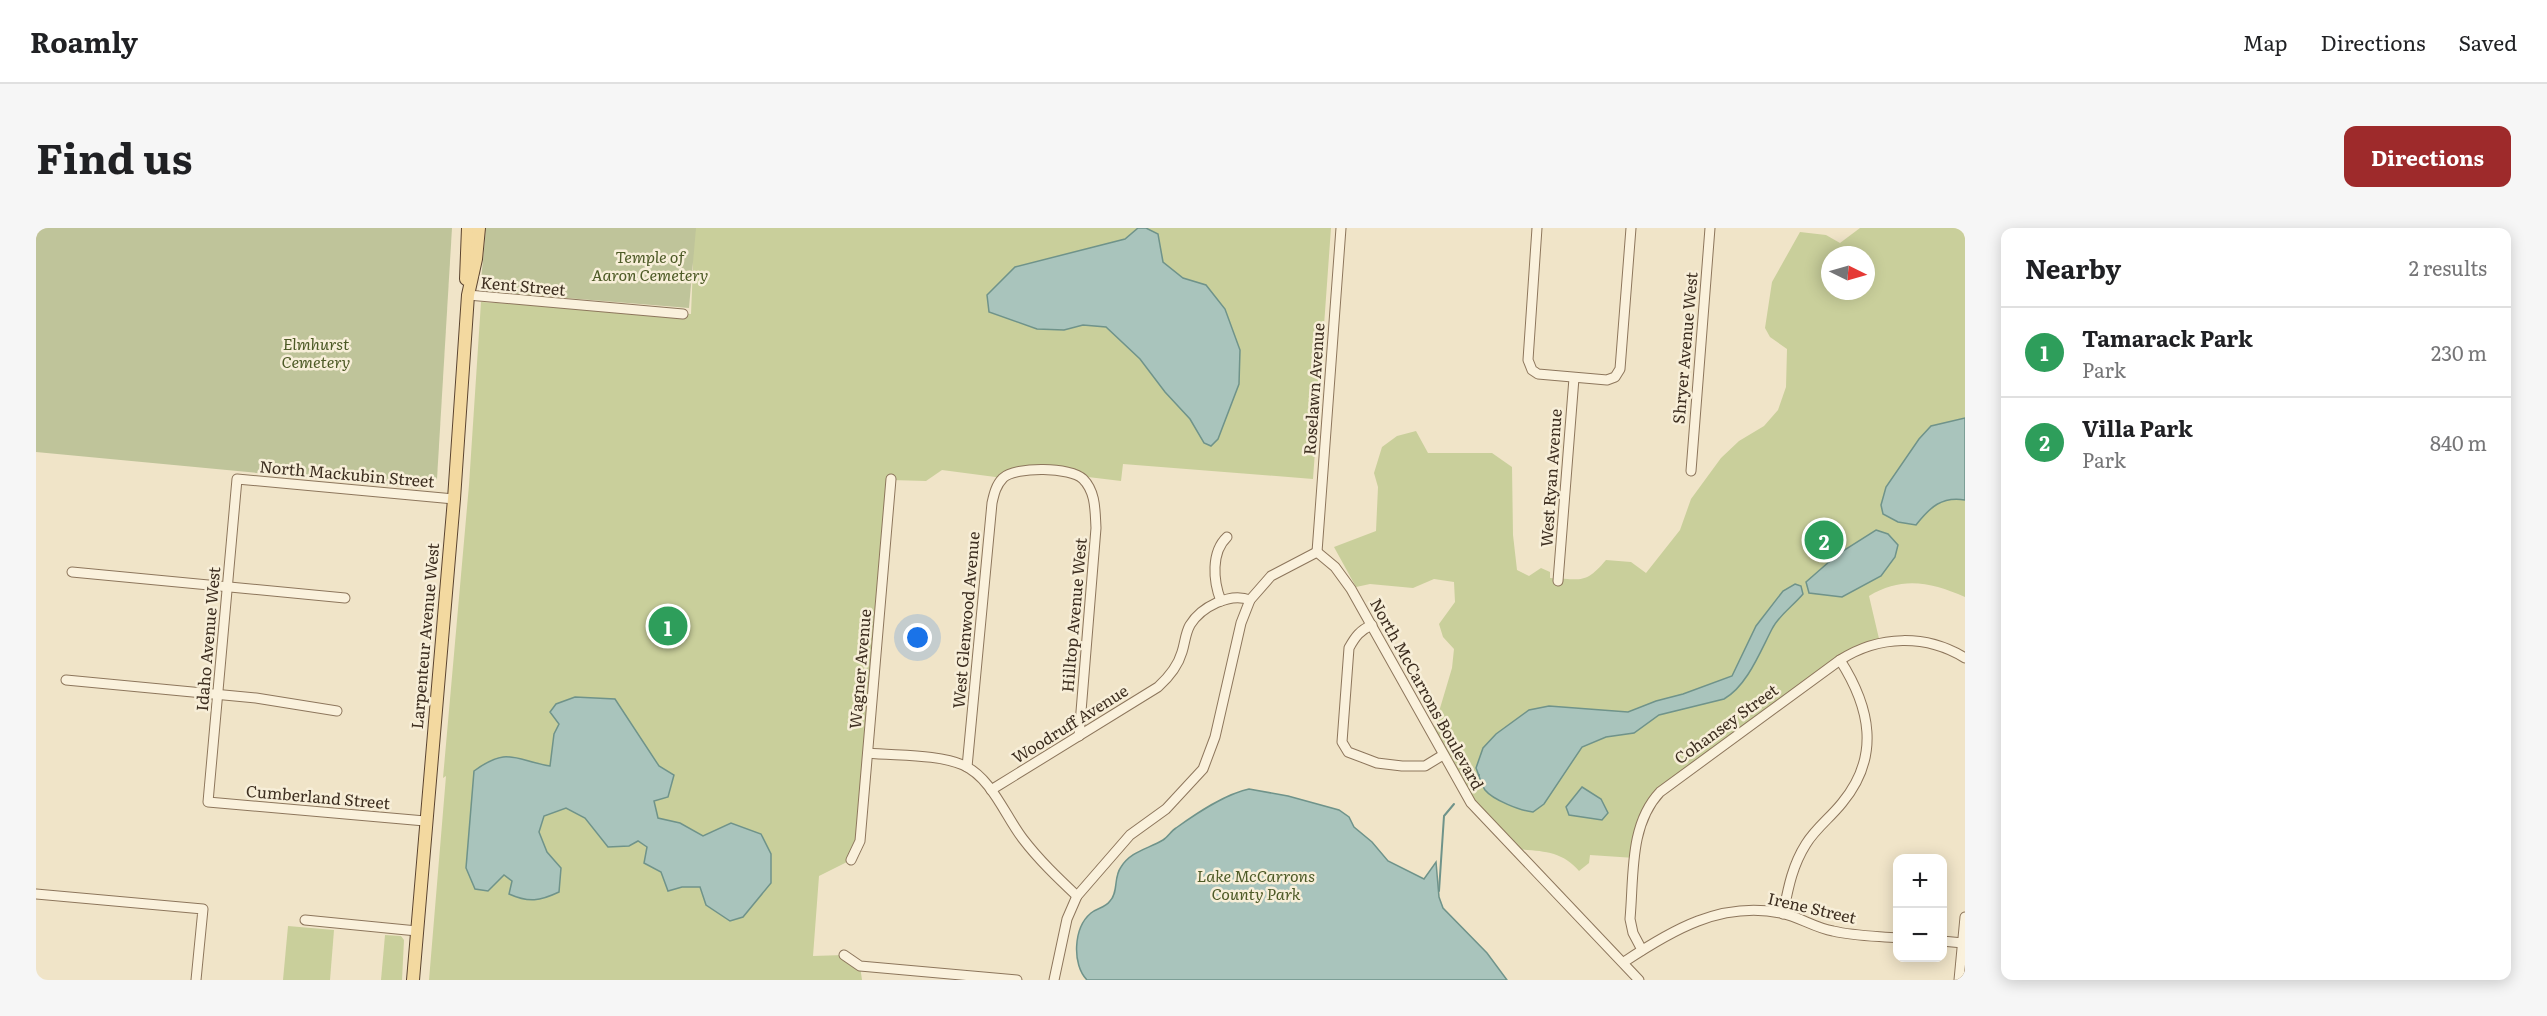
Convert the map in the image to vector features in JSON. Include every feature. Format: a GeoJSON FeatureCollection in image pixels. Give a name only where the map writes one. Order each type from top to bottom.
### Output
{"type":"FeatureCollection","features":[{"type":"Feature","properties":{"kind":"main road","name":"Larpenteur Avenue West"},"geometry":{"type":"LineString","coordinates":[[468,228],[466,282],[468,295]]}},
{"type":"Feature","properties":{"kind":"main road","name":"Larpenteur Avenue West"},"geometry":{"type":"LineString","coordinates":[[413,980],[454,499],[468,295],[476,259],[479,228]]}},
{"type":"Feature","properties":{"kind":"street","name":"Roselawn Avenue"},"geometry":{"type":"LineString","coordinates":[[1317,552],[1341,228]]}},
{"type":"Feature","properties":{"kind":"street"},"geometry":{"type":"LineString","coordinates":[[1537,228],[1528,360],[1532,370],[1538,374],[1607,380],[1615,377],[1620,369],[1631,228]]}},
{"type":"Feature","properties":{"kind":"street","name":"Shryer Avenue West"},"geometry":{"type":"LineString","coordinates":[[1691,471],[1710,228]]}},
{"type":"Feature","properties":{"kind":"street","name":"Kent Street"},"geometry":{"type":"LineString","coordinates":[[468,295],[683,314]]}},
{"type":"Feature","properties":{"kind":"street","name":"West Ryan Avenue"},"geometry":{"type":"LineString","coordinates":[[1558,581],[1574,378]]}},
{"type":"Feature","properties":{"kind":"street","name":"West Glenwood Avenue"},"geometry":{"type":"LineString","coordinates":[[967,767],[995,489],[1003,478],[1022,469],[1068,472],[1081,477],[1093,496]]}},
{"type":"Feature","properties":{"kind":"street","name":"North Mackubin Street"},"geometry":{"type":"LineString","coordinates":[[237,479],[454,499]]}},
{"type":"Feature","properties":{"kind":"street","name":"Idaho Avenue West"},"geometry":{"type":"LineString","coordinates":[[208,802],[237,479]]}},
{"type":"Feature","properties":{"kind":"street","name":"Wagner Avenue"},"geometry":{"type":"LineString","coordinates":[[851,860],[860,841],[891,479]]}},
{"type":"Feature","properties":{"kind":"street","name":"Hilltop Avenue West"},"geometry":{"type":"LineString","coordinates":[[1078,736],[1096,528],[1093,496]]}},
{"type":"Feature","properties":{"kind":"street"},"geometry":{"type":"LineString","coordinates":[[1227,537],[1220,544],[1214,575],[1221,601],[1238,595],[1250,600]]}},
{"type":"Feature","properties":{"kind":"street"},"geometry":{"type":"LineString","coordinates":[[1054,980],[1067,919],[1077,896],[1130,835],[1166,808],[1203,769],[1215,737],[1241,623],[1250,600],[1271,576],[1317,552]]}},
{"type":"Feature","properties":{"kind":"street","name":"North McCarrons Boulevard"},"geometry":{"type":"LineString","coordinates":[[1317,552],[1343,576],[1471,803],[1639,980]]}},
{"type":"Feature","properties":{"kind":"street"},"geometry":{"type":"LineString","coordinates":[[72,572],[345,598]]}},
{"type":"Feature","properties":{"kind":"street","name":"Woodruff Avenue"},"geometry":{"type":"LineString","coordinates":[[991,790],[1152,691],[1166,679],[1179,662],[1190,625],[1202,613],[1221,601]]}},
{"type":"Feature","properties":{"kind":"street"},"geometry":{"type":"LineString","coordinates":[[1372,625],[1355,637],[1349,648],[1342,742],[1348,752],[1377,763],[1425,766],[1443,755]]}},
{"type":"Feature","properties":{"kind":"street","name":"Cohansey Street"},"geometry":{"type":"LineString","coordinates":[[1642,950],[1633,933],[1630,919],[1638,835],[1647,807],[1666,786],[1840,660],[1865,647],[1908,640],[1935,644],[1965,658]]}},
{"type":"Feature","properties":{"kind":"street"},"geometry":{"type":"LineString","coordinates":[[1784,914],[1790,880],[1801,852],[1812,835],[1843,802],[1859,775],[1864,760],[1868,732],[1863,705],[1853,679],[1840,660]]}},
{"type":"Feature","properties":{"kind":"street"},"geometry":{"type":"LineString","coordinates":[[66,680],[266,699],[336,711]]}},
{"type":"Feature","properties":{"kind":"street"},"geometry":{"type":"LineString","coordinates":[[868,753],[942,760],[967,767],[991,790],[1024,840],[1054,875],[1077,896]]}},
{"type":"Feature","properties":{"kind":"street","name":"Cumberland Street"},"geometry":{"type":"LineString","coordinates":[[208,802],[425,821]]}},
{"type":"Feature","properties":{"kind":"street"},"geometry":{"type":"LineString","coordinates":[[36,894],[203,909],[196,980]]}},
{"type":"Feature","properties":{"kind":"street","name":"Irene Street"},"geometry":{"type":"LineString","coordinates":[[1624,962],[1677,929],[1707,916],[1738,910],[1784,914],[1831,931],[1893,937]]}},
{"type":"Feature","properties":{"kind":"street"},"geometry":{"type":"LineString","coordinates":[[1959,980],[1965,917]]}},
{"type":"Feature","properties":{"kind":"street"},"geometry":{"type":"LineString","coordinates":[[305,920],[417,931]]}},
{"type":"Feature","properties":{"kind":"street"},"geometry":{"type":"LineString","coordinates":[[1947,941],[1963,943]]}},
{"type":"Feature","properties":{"kind":"street"},"geometry":{"type":"LineString","coordinates":[[843,956],[860,966],[1017,980]]}},
{"type":"Feature","properties":{"kind":"green space","name":"Elmhurst Cemetery"},"geometry":{"type":"Polygon","coordinates":[[[36,228],[452,228],[437,479],[427,489],[36,452],[36,228]]]}},
{"type":"Feature","properties":{"kind":"green space","name":"Temple of Aaron Cemetery"},"geometry":{"type":"Polygon","coordinates":[[[486,228],[696,228],[689,308],[480,291],[486,228]]]}},
{"type":"Feature","properties":{"kind":"green space"},"geometry":{"type":"Polygon","coordinates":[[[691,228],[1331,228],[1313,479],[1123,464],[1121,481],[1022,469],[1003,478],[942,470],[926,481],[891,480],[860,841],[851,860],[819,876],[813,956],[844,955],[860,966],[862,980],[429,980],[446,776],[443,778],[469,485],[481,302],[691,314],[693,266],[691,228]]]}},
{"type":"Feature","properties":{"kind":"green space"},"geometry":{"type":"Polygon","coordinates":[[[1860,228],[1965,228],[1965,597],[1917,583],[1893,586],[1869,596],[1880,643],[1865,647],[1654,798],[1635,858],[1590,855],[1589,863],[1579,871],[1558,855],[1515,849],[1482,815],[1432,735],[1452,668],[1454,649],[1443,637],[1439,624],[1455,602],[1454,582],[1434,579],[1413,588],[1370,584],[1356,587],[1334,547],[1376,531],[1378,487],[1374,473],[1382,447],[1397,436],[1416,431],[1428,453],[1492,453],[1512,467],[1513,535],[1517,570],[1529,576],[1541,568],[1550,572],[1550,578],[1582,579],[1593,574],[1606,560],[1631,562],[1646,573],[1680,530],[1691,499],[1721,458],[1739,441],[1764,426],[1778,410],[1786,387],[1787,349],[1770,337],[1765,328],[1772,282],[1800,232],[1826,235],[1840,243],[1860,228]]]}},
{"type":"Feature","properties":{"kind":"green space"},"geometry":{"type":"Polygon","coordinates":[[[288,926],[334,930],[330,980],[283,980],[288,926]]]}},
{"type":"Feature","properties":{"kind":"green space"},"geometry":{"type":"Polygon","coordinates":[[[385,935],[401,936],[404,940],[402,980],[381,980],[385,935]]]}},
{"type":"Feature","properties":{"kind":"water"},"geometry":{"type":"Polygon","coordinates":[[[1138,228],[1146,228],[1158,234],[1163,262],[1183,278],[1206,285],[1225,309],[1240,350],[1239,384],[1218,439],[1211,446],[1204,443],[1190,419],[1165,392],[1140,359],[1106,327],[1083,325],[1064,330],[1037,329],[989,312],[987,295],[1015,267],[1125,239],[1138,228]]]}},
{"type":"Feature","properties":{"kind":"water"},"geometry":{"type":"Polygon","coordinates":[[[1965,418],[1965,500],[1943,501],[1937,504],[1916,525],[1898,522],[1883,514],[1881,505],[1886,487],[1919,439],[1931,426],[1965,418]]]}},
{"type":"Feature","properties":{"kind":"water"},"geometry":{"type":"Polygon","coordinates":[[[1876,530],[1888,534],[1898,545],[1895,557],[1881,576],[1842,597],[1809,593],[1806,582],[1838,554],[1876,530]]]}},
{"type":"Feature","properties":{"kind":"water"},"geometry":{"type":"Polygon","coordinates":[[[1795,584],[1801,586],[1803,594],[1775,624],[1758,658],[1740,686],[1724,699],[1659,715],[1634,733],[1606,737],[1582,747],[1544,804],[1533,812],[1522,810],[1494,798],[1485,790],[1476,768],[1483,748],[1496,734],[1529,710],[1549,706],[1628,712],[1732,676],[1756,626],[1783,591],[1795,584]]]}},
{"type":"Feature","properties":{"kind":"water"},"geometry":{"type":"Polygon","coordinates":[[[575,697],[615,699],[659,766],[674,775],[668,797],[654,801],[658,818],[680,823],[703,836],[731,823],[761,834],[771,854],[771,883],[743,917],[730,921],[706,905],[700,887],[682,887],[668,891],[661,872],[644,863],[647,847],[638,841],[629,846],[608,847],[585,818],[566,808],[544,816],[539,832],[547,852],[561,868],[559,892],[534,900],[516,897],[509,894],[512,881],[504,875],[488,891],[475,889],[466,868],[474,771],[486,763],[503,757],[519,758],[550,766],[554,734],[559,724],[550,712],[556,704],[575,697]]]}},
{"type":"Feature","properties":{"kind":"water"},"geometry":{"type":"Polygon","coordinates":[[[1582,787],[1601,799],[1608,813],[1602,820],[1569,815],[1566,807],[1582,787]]]}},
{"type":"Feature","properties":{"kind":"water","name":"Lake McCarrons County Park"},"geometry":{"type":"Polygon","coordinates":[[[1249,789],[1288,796],[1339,810],[1349,817],[1354,827],[1372,842],[1388,861],[1424,879],[1436,862],[1439,897],[1443,908],[1487,953],[1507,980],[1087,980],[1082,973],[1077,956],[1078,937],[1085,920],[1091,913],[1106,905],[1113,897],[1117,876],[1125,862],[1135,854],[1163,840],[1174,829],[1211,805],[1230,795],[1249,789]]]}},
{"type":"Feature","properties":{"kind":"waterway"},"geometry":{"type":"LineString","coordinates":[[1471,784],[1479,775]]}},
{"type":"Feature","properties":{"kind":"waterway"},"geometry":{"type":"LineString","coordinates":[[1439,891],[1444,816],[1454,804]]}},
{"type":"Feature","properties":{"kind":"place","name":"Villa Park"},"geometry":{"type":"Point","coordinates":[1824,540]}},
{"type":"Feature","properties":{"kind":"place","name":"Tamarack Park"},"geometry":{"type":"Point","coordinates":[668,626]}}]}
